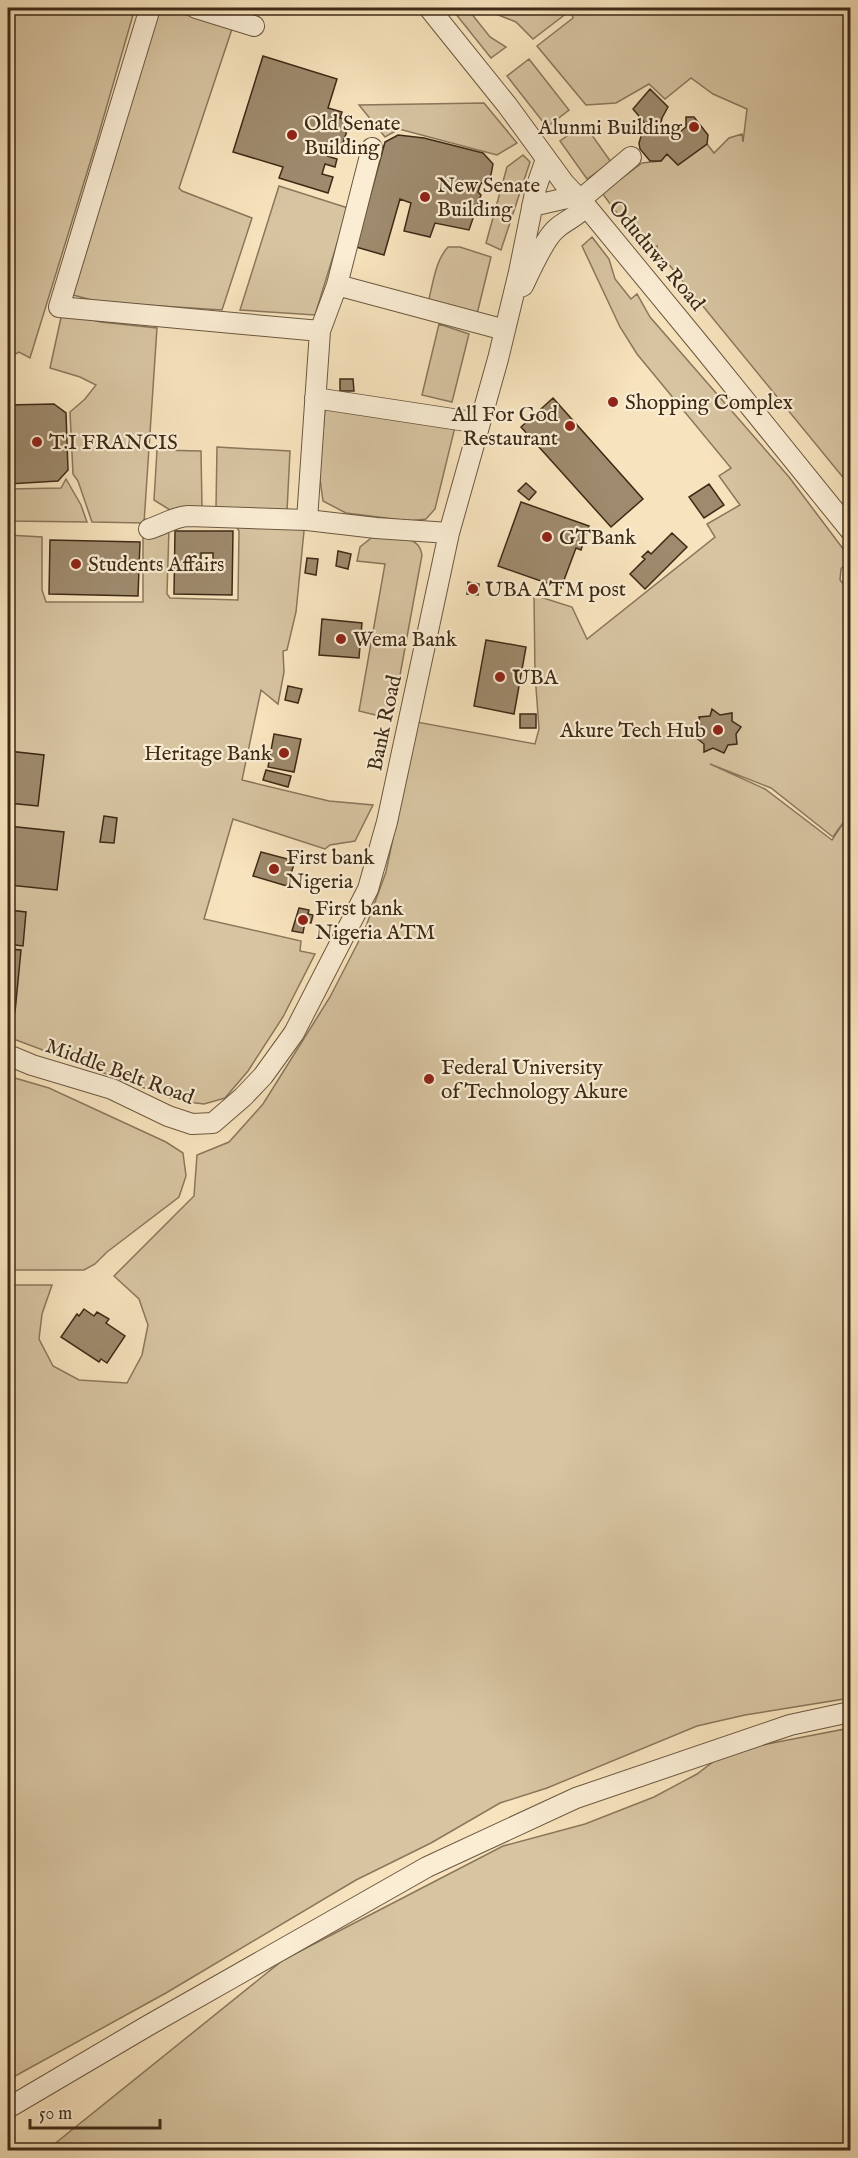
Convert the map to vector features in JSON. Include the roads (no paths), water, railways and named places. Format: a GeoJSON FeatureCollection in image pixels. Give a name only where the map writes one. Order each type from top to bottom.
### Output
{"type":"FeatureCollection","features":[{"type":"Feature","properties":{"kind":"street"},"geometry":{"type":"LineString","coordinates":[[150,8],[59,307],[320,331]]}},
{"type":"Feature","properties":{"kind":"street"},"geometry":{"type":"LineString","coordinates":[[196,8],[254,26]]}},
{"type":"Feature","properties":{"kind":"street","name":"Oduduwa Road"},"geometry":{"type":"LineString","coordinates":[[429,8],[507,105],[546,159],[850,530]]}},
{"type":"Feature","properties":{"kind":"street"},"geometry":{"type":"LineString","coordinates":[[307,520],[320,331],[337,285],[372,148]]}},
{"type":"Feature","properties":{"kind":"street","name":"Bank Road"},"geometry":{"type":"LineString","coordinates":[[505,330],[530,270],[554,230],[578,216],[581,201],[630,158]]}},
{"type":"Feature","properties":{"kind":"street","name":"Bank Road"},"geometry":{"type":"LineString","coordinates":[[243,1097],[263,1076],[294,1033],[368,890],[390,810],[449,533],[505,330],[532,206],[546,159]]}},
{"type":"Feature","properties":{"kind":"street"},"geometry":{"type":"LineString","coordinates":[[532,206],[581,201]]}},
{"type":"Feature","properties":{"kind":"street"},"geometry":{"type":"LineString","coordinates":[[337,285],[505,330]]}},
{"type":"Feature","properties":{"kind":"street"},"geometry":{"type":"LineString","coordinates":[[315,398],[479,423]]}},
{"type":"Feature","properties":{"kind":"street"},"geometry":{"type":"LineString","coordinates":[[149,529],[176,517],[188,516],[307,520],[449,533]]}},
{"type":"Feature","properties":{"kind":"street","name":"Middle Belt Road"},"geometry":{"type":"LineString","coordinates":[[8,1056],[112,1089],[168,1116],[192,1124],[213,1123],[243,1097]]}},
{"type":"Feature","properties":{"kind":"street"},"geometry":{"type":"LineString","coordinates":[[8,2109],[149,2025],[427,1867],[576,1798],[790,1725],[850,1712]]}},
{"type":"Feature","properties":{"kind":"place","name":"Alunmi Building"},"geometry":{"type":"Point","coordinates":[694,127]}},
{"type":"Feature","properties":{"kind":"place","name":"Old Senate Building"},"geometry":{"type":"Point","coordinates":[292,135]}},
{"type":"Feature","properties":{"kind":"place","name":"New Senate Building"},"geometry":{"type":"Point","coordinates":[425,197]}},
{"type":"Feature","properties":{"kind":"place","name":"Shopping Complex"},"geometry":{"type":"Point","coordinates":[613,402]}},
{"type":"Feature","properties":{"kind":"place","name":"All For God Restaurant"},"geometry":{"type":"Point","coordinates":[570,426]}},
{"type":"Feature","properties":{"kind":"place","name":"T.I FRANCIS"},"geometry":{"type":"Point","coordinates":[37,442]}},
{"type":"Feature","properties":{"kind":"place","name":"GTBank"},"geometry":{"type":"Point","coordinates":[547,537]}},
{"type":"Feature","properties":{"kind":"place","name":"Students Affairs"},"geometry":{"type":"Point","coordinates":[76,564]}},
{"type":"Feature","properties":{"kind":"place","name":"UBA ATM post"},"geometry":{"type":"Point","coordinates":[473,589]}},
{"type":"Feature","properties":{"kind":"place","name":"Wema Bank"},"geometry":{"type":"Point","coordinates":[341,639]}},
{"type":"Feature","properties":{"kind":"place","name":"UBA"},"geometry":{"type":"Point","coordinates":[500,677]}},
{"type":"Feature","properties":{"kind":"place","name":"Akure Tech Hub"},"geometry":{"type":"Point","coordinates":[718,730]}},
{"type":"Feature","properties":{"kind":"place","name":"Heritage Bank"},"geometry":{"type":"Point","coordinates":[284,753]}},
{"type":"Feature","properties":{"kind":"place","name":"First bank Nigeria"},"geometry":{"type":"Point","coordinates":[274,869]}},
{"type":"Feature","properties":{"kind":"place","name":"First bank Nigeria ATM"},"geometry":{"type":"Point","coordinates":[303,920]}},
{"type":"Feature","properties":{"kind":"place","name":"Federal University of Technology Akure"},"geometry":{"type":"Point","coordinates":[429,1079]}}]}
